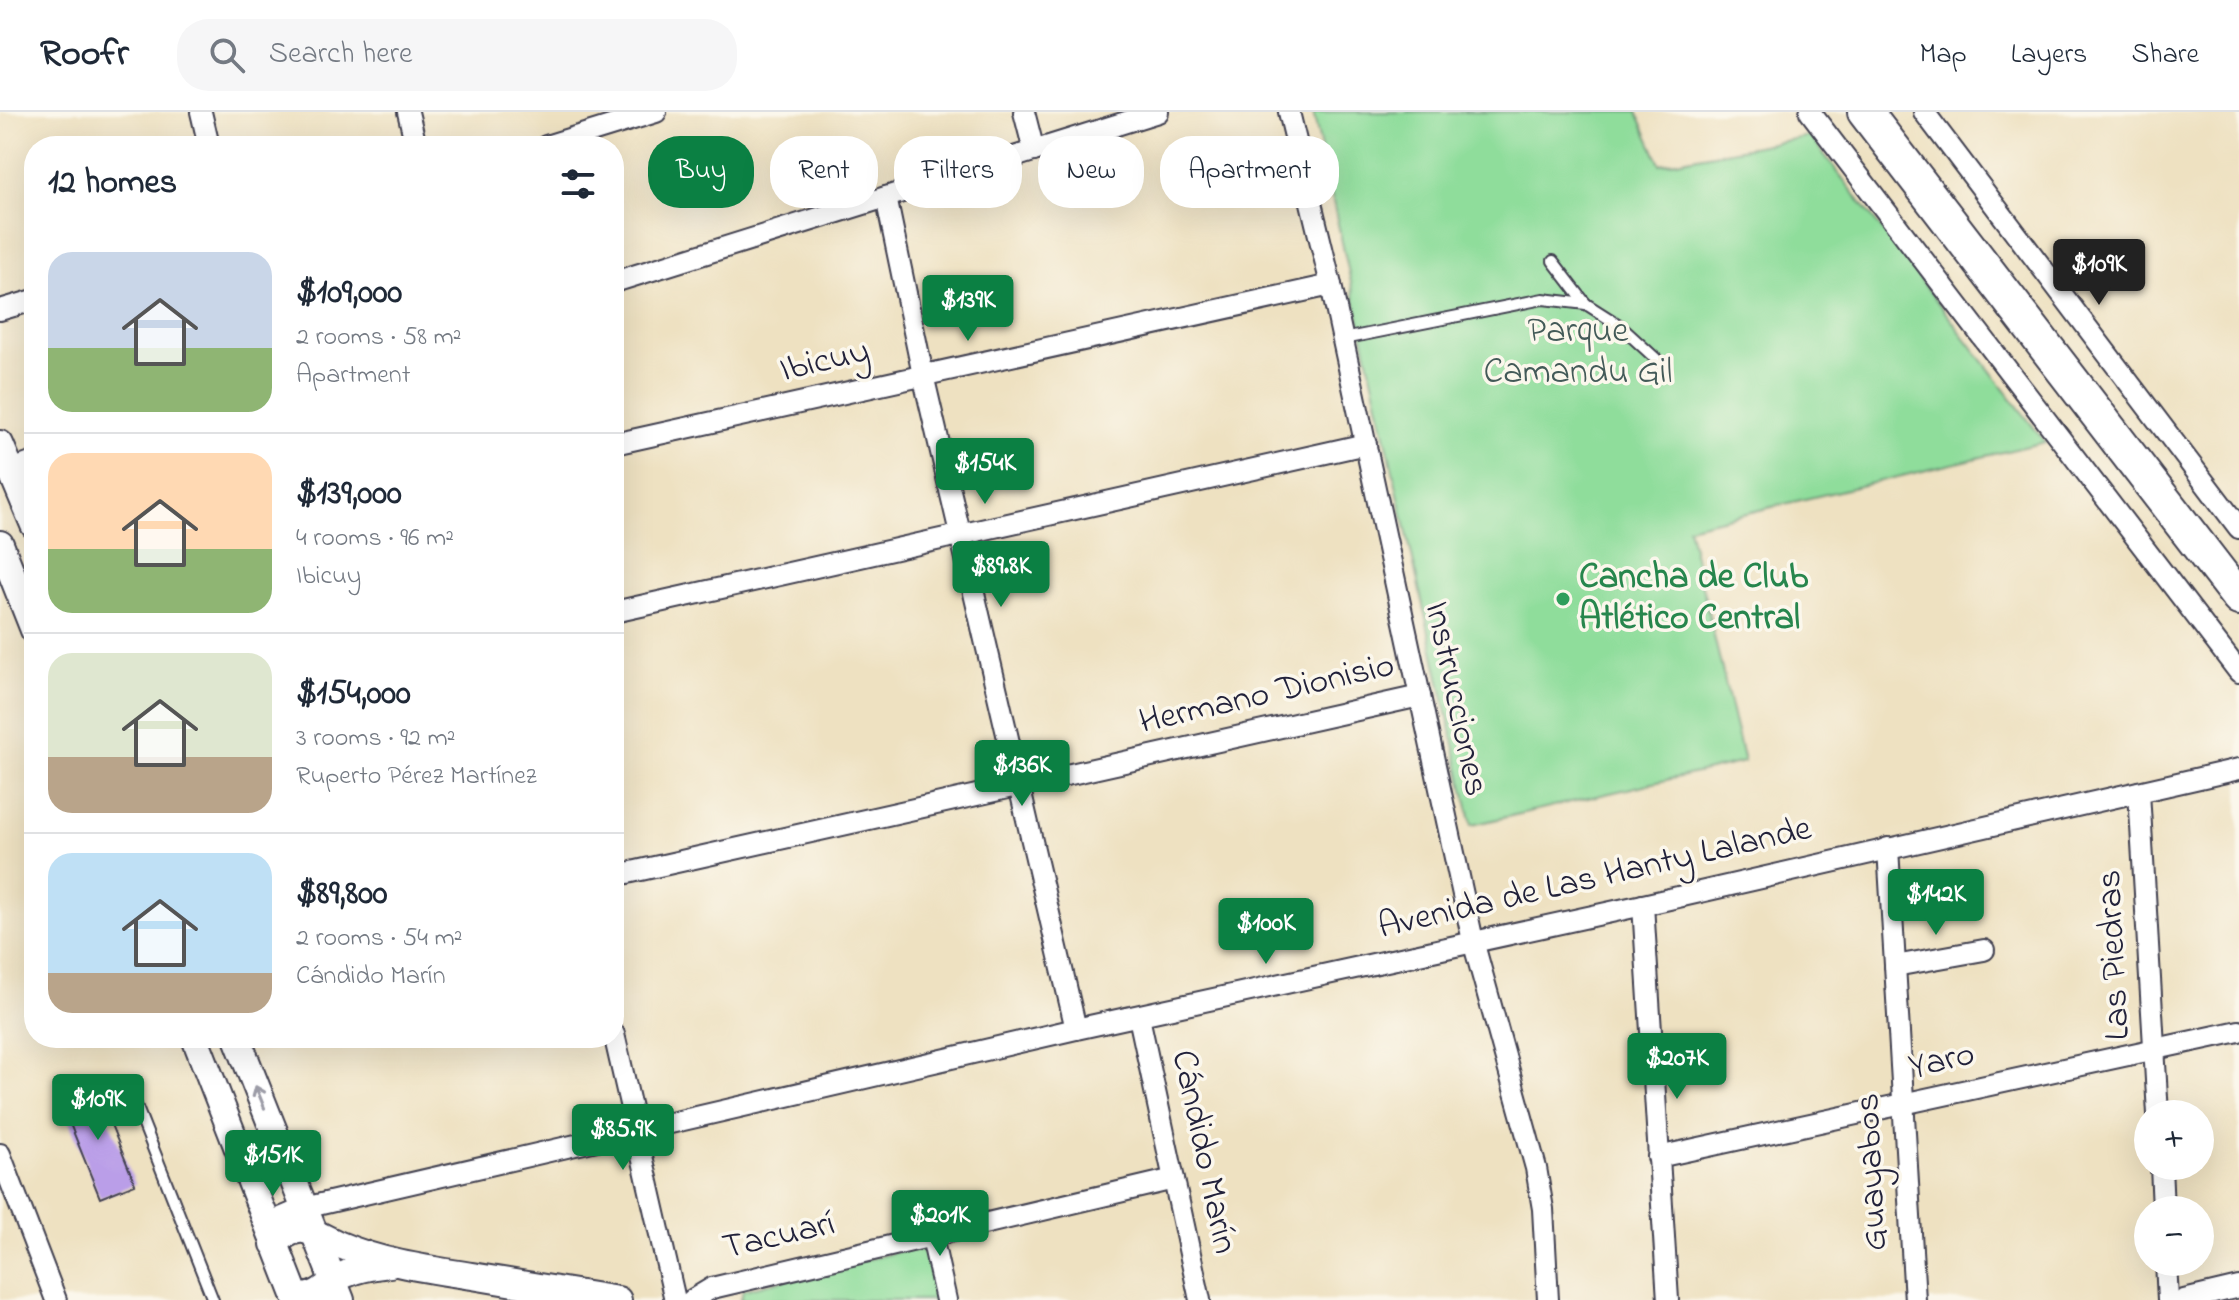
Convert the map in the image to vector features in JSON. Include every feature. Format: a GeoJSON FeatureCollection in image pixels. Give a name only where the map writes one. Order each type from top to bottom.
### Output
{"type":"FeatureCollection","features":[{"type":"Feature","properties":{"kind":"highway"},"geometry":{"type":"LineString","coordinates":[[1865,112],[2239,598]]}},
{"type":"Feature","properties":{"kind":"street"},"geometry":{"type":"LineString","coordinates":[[201,112],[207,136]]}},
{"type":"Feature","properties":{"kind":"street"},"geometry":{"type":"LineString","coordinates":[[578,136],[656,112]]}},
{"type":"Feature","properties":{"kind":"street"},"geometry":{"type":"LineString","coordinates":[[1024,112],[1034,151]]}},
{"type":"Feature","properties":{"kind":"street"},"geometry":{"type":"LineString","coordinates":[[624,279],[1158,112]]}},
{"type":"Feature","properties":{"kind":"street","name":"Instrucciones"},"geometry":{"type":"LineString","coordinates":[[1289,112],[1343,339],[1473,941],[1536,1168],[1543,1209],[1548,1300]]}},
{"type":"Feature","properties":{"kind":"street"},"geometry":{"type":"LineString","coordinates":[[1810,112],[2239,672]]}},
{"type":"Feature","properties":{"kind":"street"},"geometry":{"type":"LineString","coordinates":[[410,113],[414,136]]}},
{"type":"Feature","properties":{"kind":"street"},"geometry":{"type":"LineString","coordinates":[[1929,114],[2239,528]]}},
{"type":"Feature","properties":{"kind":"street"},"geometry":{"type":"LineString","coordinates":[[886,197],[923,375],[1076,1029]]}},
{"type":"Feature","properties":{"kind":"street","name":"Ibicuy"},"geometry":{"type":"LineString","coordinates":[[624,442],[1331,285]]}},
{"type":"Feature","properties":{"kind":"street"},"geometry":{"type":"LineString","coordinates":[[0,310],[24,303]]}},
{"type":"Feature","properties":{"kind":"street"},"geometry":{"type":"LineString","coordinates":[[0,444],[24,502]]}},
{"type":"Feature","properties":{"kind":"street"},"geometry":{"type":"LineString","coordinates":[[624,610],[1366,444]]}},
{"type":"Feature","properties":{"kind":"street"},"geometry":{"type":"LineString","coordinates":[[0,544],[24,605]]}},
{"type":"Feature","properties":{"kind":"street","name":"Hermano Dionisio"},"geometry":{"type":"LineString","coordinates":[[624,874],[1420,696]]}},
{"type":"Feature","properties":{"kind":"street","name":"Avenida de Las Hanty Lalande"},"geometry":{"type":"LineString","coordinates":[[309,1220],[636,1131],[1076,1029],[1643,905],[2239,769]]}},
{"type":"Feature","properties":{"kind":"street","name":"Las Piedras"},"geometry":{"type":"LineString","coordinates":[[2139,792],[2157,1100]]}},
{"type":"Feature","properties":{"kind":"street","name":"Guayabos"},"geometry":{"type":"LineString","coordinates":[[1888,848],[1915,1300]]}},
{"type":"Feature","properties":{"kind":"street"},"geometry":{"type":"LineString","coordinates":[[1643,905],[1668,1300]]}},
{"type":"Feature","properties":{"kind":"street"},"geometry":{"type":"LineString","coordinates":[[1895,966],[1984,950]]}},
{"type":"Feature","properties":{"kind":"street","name":"Cándido Marín"},"geometry":{"type":"LineString","coordinates":[[1139,1017],[1200,1300]]}},
{"type":"Feature","properties":{"kind":"street","name":"Yaro"},"geometry":{"type":"LineString","coordinates":[[1658,1157],[2239,1031]]}},
{"type":"Feature","properties":{"kind":"street"},"geometry":{"type":"LineString","coordinates":[[199,1048],[297,1299],[337,1290],[366,1267],[393,1263]]}},
{"type":"Feature","properties":{"kind":"street"},"geometry":{"type":"LineString","coordinates":[[241,1048],[337,1290]]}},
{"type":"Feature","properties":{"kind":"street"},"geometry":{"type":"LineString","coordinates":[[617,1048],[675,1300]]}},
{"type":"Feature","properties":{"kind":"street"},"geometry":{"type":"LineString","coordinates":[[2,1164],[56,1300]]}},
{"type":"Feature","properties":{"kind":"street","name":"Tacuarí"},"geometry":{"type":"LineString","coordinates":[[692,1300],[712,1288],[1174,1179]]}},
{"type":"Feature","properties":{"kind":"street"},"geometry":{"type":"LineString","coordinates":[[272,1237],[299,1228],[309,1220]]}},
{"type":"Feature","properties":{"kind":"street"},"geometry":{"type":"LineString","coordinates":[[309,1220],[340,1245],[393,1263],[618,1300]]}},
{"type":"Feature","properties":{"kind":"street"},"geometry":{"type":"LineString","coordinates":[[932,1237],[946,1300]]}},
{"type":"Feature","properties":{"kind":"street"},"geometry":{"type":"LineString","coordinates":[[2167,1276],[2168,1300]]}},
{"type":"Feature","properties":{"kind":"street"},"geometry":{"type":"LineString","coordinates":[[2184,1300],[2239,1287]]}},
{"type":"Feature","properties":{"kind":"lane"},"geometry":{"type":"LineString","coordinates":[[1553,261],[1586,304],[1619,325],[1666,368]]}},
{"type":"Feature","properties":{"kind":"lane"},"geometry":{"type":"LineString","coordinates":[[1343,339],[1543,299],[1586,304]]}},
{"type":"Feature","properties":{"kind":"lane"},"geometry":{"type":"LineString","coordinates":[[134,1100],[213,1300]]}},
{"type":"Feature","properties":{"kind":"green space","name":"Parque Camandu Gil"},"geometry":{"type":"Polygon","coordinates":[[[1313,112],[1637,112],[1660,164],[1810,136],[2045,442],[1688,527],[1744,762],[1472,825],[1334,208],[1339,208],[1339,136],[1318,136],[1313,112]]]}},
{"type":"Feature","properties":{"kind":"green space"},"geometry":{"type":"Polygon","coordinates":[[[913,1248],[922,1250],[927,1257],[937,1300],[741,1300],[743,1290],[913,1248]]]}},
{"type":"Feature","properties":{"kind":"building"},"geometry":{"type":"Polygon","coordinates":[[[95,1085],[135,1184],[100,1198],[60,1099],[95,1085]]]}},
{"type":"Feature","properties":{"kind":"place","name":"Cancha de Club Atlético Central"},"geometry":{"type":"Point","coordinates":[1563,599]}}]}
